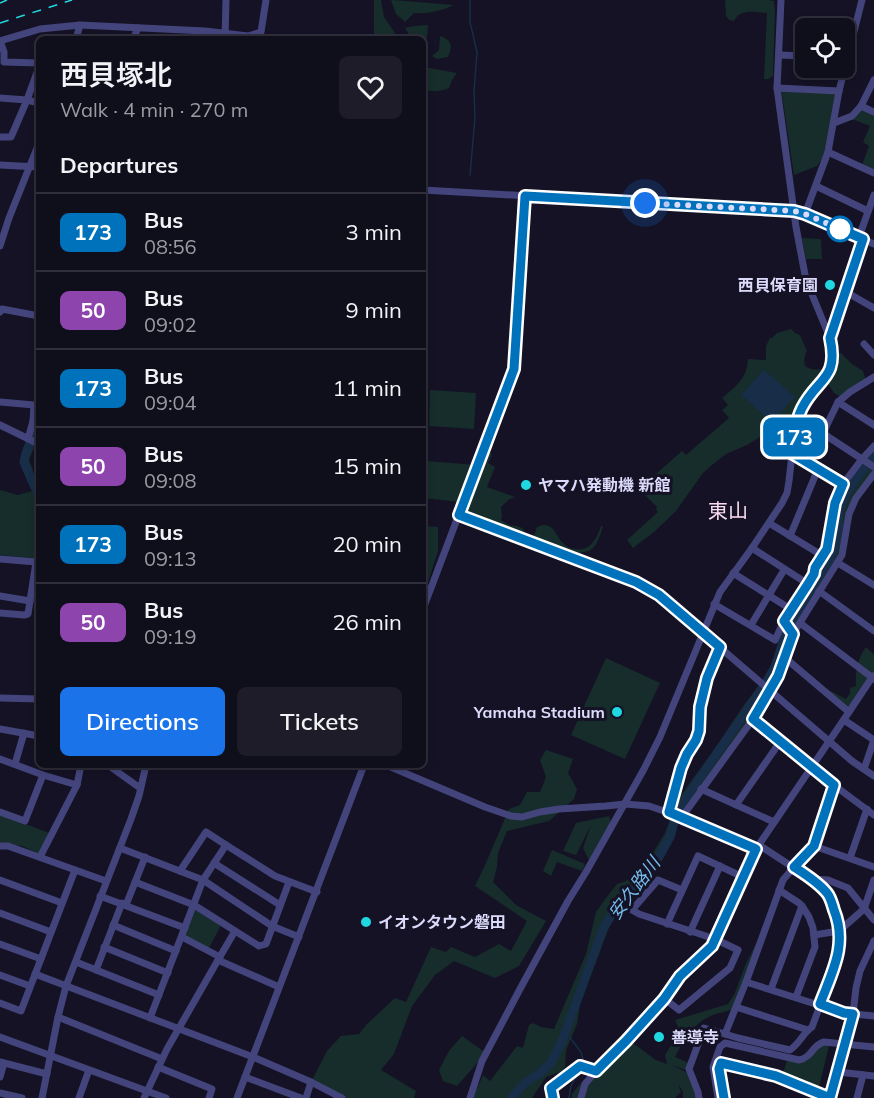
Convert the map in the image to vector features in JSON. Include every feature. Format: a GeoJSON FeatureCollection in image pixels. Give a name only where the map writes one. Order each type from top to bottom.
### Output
{"type":"FeatureCollection","features":[{"type":"Feature","properties":{"kind":"street"},"geometry":{"type":"LineString","coordinates":[[225,0],[227,10],[225,36]]}},
{"type":"Feature","properties":{"kind":"street"},"geometry":{"type":"LineString","coordinates":[[36,65],[2,62],[4,52],[0,41],[40,29],[80,25],[248,36],[261,32],[266,0]]}},
{"type":"Feature","properties":{"kind":"street"},"geometry":{"type":"LineString","coordinates":[[470,1098],[482,1061],[514,999],[625,804],[660,737],[720,592],[769,523],[787,493],[798,417],[803,405],[830,370],[833,351],[830,338],[803,270],[777,88],[781,0]]}},
{"type":"Feature","properties":{"kind":"street"},"geometry":{"type":"LineString","coordinates":[[855,26],[862,0]]}},
{"type":"Feature","properties":{"kind":"street"},"geometry":{"type":"LineString","coordinates":[[77,36],[80,25]]}},
{"type":"Feature","properties":{"kind":"street"},"geometry":{"type":"LineString","coordinates":[[134,36],[138,28]]}},
{"type":"Feature","properties":{"kind":"street"},"geometry":{"type":"LineString","coordinates":[[779,55],[795,56]]}},
{"type":"Feature","properties":{"kind":"street"},"geometry":{"type":"LineString","coordinates":[[0,137],[11,137],[36,74]]}},
{"type":"Feature","properties":{"kind":"street"},"geometry":{"type":"LineString","coordinates":[[805,214],[828,152],[842,78]]}},
{"type":"Feature","properties":{"kind":"street"},"geometry":{"type":"LineString","coordinates":[[834,123],[852,116],[861,106],[874,80]]}},
{"type":"Feature","properties":{"kind":"street"},"geometry":{"type":"LineString","coordinates":[[777,88],[839,92]]}},
{"type":"Feature","properties":{"kind":"street"},"geometry":{"type":"LineString","coordinates":[[0,98],[36,102]]}},
{"type":"Feature","properties":{"kind":"street"},"geometry":{"type":"LineString","coordinates":[[861,106],[874,112]]}},
{"type":"Feature","properties":{"kind":"street"},"geometry":{"type":"LineString","coordinates":[[0,246],[36,152]]}},
{"type":"Feature","properties":{"kind":"street"},"geometry":{"type":"LineString","coordinates":[[828,152],[874,173]]}},
{"type":"Feature","properties":{"kind":"street"},"geometry":{"type":"LineString","coordinates":[[0,165],[36,167]]}},
{"type":"Feature","properties":{"kind":"street"},"geometry":{"type":"LineString","coordinates":[[816,186],[868,211]]}},
{"type":"Feature","properties":{"kind":"street"},"geometry":{"type":"LineString","coordinates":[[426,189],[794,211],[874,244]]}},
{"type":"Feature","properties":{"kind":"street"},"geometry":{"type":"LineString","coordinates":[[830,338],[874,195]]}},
{"type":"Feature","properties":{"kind":"street"},"geometry":{"type":"LineString","coordinates":[[426,601],[514,369],[525,196]]}},
{"type":"Feature","properties":{"kind":"street"},"geometry":{"type":"LineString","coordinates":[[846,292],[874,308]]}},
{"type":"Feature","properties":{"kind":"street"},"geometry":{"type":"LineString","coordinates":[[0,312],[2,309],[36,315]]}},
{"type":"Feature","properties":{"kind":"street"},"geometry":{"type":"LineString","coordinates":[[864,344],[874,355]]}},
{"type":"Feature","properties":{"kind":"street"},"geometry":{"type":"LineString","coordinates":[[805,462],[824,433],[838,402],[874,377]]}},
{"type":"Feature","properties":{"kind":"street"},"geometry":{"type":"LineString","coordinates":[[866,381],[874,386]]}},
{"type":"Feature","properties":{"kind":"street"},"geometry":{"type":"LineString","coordinates":[[0,402],[34,405],[28,439]]}},
{"type":"Feature","properties":{"kind":"street"},"geometry":{"type":"LineString","coordinates":[[838,402],[874,425]]}},
{"type":"Feature","properties":{"kind":"street"},"geometry":{"type":"LineString","coordinates":[[33,421],[36,416]]}},
{"type":"Feature","properties":{"kind":"street"},"geometry":{"type":"LineString","coordinates":[[675,815],[701,789],[753,719],[770,690],[778,676],[792,633],[838,563],[845,545],[849,514],[874,469],[798,417]]}},
{"type":"Feature","properties":{"kind":"street"},"geometry":{"type":"LineString","coordinates":[[0,425],[36,443]]}},
{"type":"Feature","properties":{"kind":"street"},"geometry":{"type":"LineString","coordinates":[[714,604],[775,640],[814,574],[827,547],[835,503],[843,484],[874,446]]}},
{"type":"Feature","properties":{"kind":"street"},"geometry":{"type":"LineString","coordinates":[[793,454],[843,484]]}},
{"type":"Feature","properties":{"kind":"street"},"geometry":{"type":"LineString","coordinates":[[790,536],[818,469]]}},
{"type":"Feature","properties":{"kind":"street"},"geometry":{"type":"LineString","coordinates":[[459,515],[636,582],[659,595],[852,761],[874,776]]}},
{"type":"Feature","properties":{"kind":"street"},"geometry":{"type":"LineString","coordinates":[[769,523],[823,556]]}},
{"type":"Feature","properties":{"kind":"street"},"geometry":{"type":"LineString","coordinates":[[752,548],[808,584]]}},
{"type":"Feature","properties":{"kind":"street"},"geometry":{"type":"LineString","coordinates":[[0,559],[36,562]]}},
{"type":"Feature","properties":{"kind":"street"},"geometry":{"type":"LineString","coordinates":[[838,563],[874,585]]}},
{"type":"Feature","properties":{"kind":"street"},"geometry":{"type":"LineString","coordinates":[[751,626],[784,570]]}},
{"type":"Feature","properties":{"kind":"street"},"geometry":{"type":"LineString","coordinates":[[0,613],[28,614],[36,572]]}},
{"type":"Feature","properties":{"kind":"street"},"geometry":{"type":"LineString","coordinates":[[733,573],[792,610]]}},
{"type":"Feature","properties":{"kind":"street"},"geometry":{"type":"LineString","coordinates":[[819,591],[874,631]]}},
{"type":"Feature","properties":{"kind":"street"},"geometry":{"type":"LineString","coordinates":[[0,596],[30,601]]}},
{"type":"Feature","properties":{"kind":"street"},"geometry":{"type":"LineString","coordinates":[[785,622],[792,633]]}},
{"type":"Feature","properties":{"kind":"street"},"geometry":{"type":"LineString","coordinates":[[581,1098],[585,1084],[596,1071],[664,999],[680,976],[712,946],[757,847],[874,677],[800,623]]}},
{"type":"Feature","properties":{"kind":"street"},"geometry":{"type":"LineString","coordinates":[[675,815],[681,768],[699,731],[700,707],[707,678],[720,647]]}},
{"type":"Feature","properties":{"kind":"street"},"geometry":{"type":"LineString","coordinates":[[784,657],[849,712]]}},
{"type":"Feature","properties":{"kind":"street"},"geometry":{"type":"LineString","coordinates":[[0,698],[36,699]]}},
{"type":"Feature","properties":{"kind":"street"},"geometry":{"type":"LineString","coordinates":[[753,719],[811,768],[874,815]]}},
{"type":"Feature","properties":{"kind":"street"},"geometry":{"type":"LineString","coordinates":[[844,720],[874,740],[864,770]]}},
{"type":"Feature","properties":{"kind":"street"},"geometry":{"type":"LineString","coordinates":[[0,729],[36,735]]}},
{"type":"Feature","properties":{"kind":"street"},"geometry":{"type":"LineString","coordinates":[[15,764],[24,733]]}},
{"type":"Feature","properties":{"kind":"street"},"geometry":{"type":"LineString","coordinates":[[736,805],[780,742]]}},
{"type":"Feature","properties":{"kind":"street"},"geometry":{"type":"LineString","coordinates":[[0,759],[77,785]]}},
{"type":"Feature","properties":{"kind":"street"},"geometry":{"type":"LineString","coordinates":[[40,857],[77,785],[80,768]]}},
{"type":"Feature","properties":{"kind":"street"},"geometry":{"type":"LineString","coordinates":[[112,768],[140,788]]}},
{"type":"Feature","properties":{"kind":"street"},"geometry":{"type":"LineString","coordinates":[[42,1098],[66,986],[139,796],[145,768]]}},
{"type":"Feature","properties":{"kind":"street"},"geometry":{"type":"LineString","coordinates":[[239,1098],[363,768]]}},
{"type":"Feature","properties":{"kind":"street"},"geometry":{"type":"LineString","coordinates":[[394,768],[511,816],[522,817],[559,809],[625,804],[649,806],[757,847],[794,867],[826,892],[836,915],[840,942],[839,955],[812,1027],[798,1044],[789,1050],[704,1028],[689,1069],[699,1098]]}},
{"type":"Feature","properties":{"kind":"street"},"geometry":{"type":"LineString","coordinates":[[0,812],[26,821],[43,775]]}},
{"type":"Feature","properties":{"kind":"street"},"geometry":{"type":"LineString","coordinates":[[725,1034],[783,880],[814,846],[834,785]]}},
{"type":"Feature","properties":{"kind":"street"},"geometry":{"type":"LineString","coordinates":[[701,789],[774,822]]}},
{"type":"Feature","properties":{"kind":"street"},"geometry":{"type":"LineString","coordinates":[[850,858],[867,809]]}},
{"type":"Feature","properties":{"kind":"street"},"geometry":{"type":"LineString","coordinates":[[180,871],[206,832],[275,876],[317,892]]}},
{"type":"Feature","properties":{"kind":"street"},"geometry":{"type":"LineString","coordinates":[[150,1018],[203,880],[226,845]]}},
{"type":"Feature","properties":{"kind":"street"},"geometry":{"type":"LineString","coordinates":[[0,846],[8,846],[106,881]]}},
{"type":"Feature","properties":{"kind":"street"},"geometry":{"type":"LineString","coordinates":[[814,846],[874,867]]}},
{"type":"Feature","properties":{"kind":"street"},"geometry":{"type":"LineString","coordinates":[[120,848],[203,880],[272,926],[299,937]]}},
{"type":"Feature","properties":{"kind":"street"},"geometry":{"type":"LineString","coordinates":[[667,924],[698,856],[743,877]]}},
{"type":"Feature","properties":{"kind":"street"},"geometry":{"type":"LineString","coordinates":[[96,970],[113,925],[145,858]]}},
{"type":"Feature","properties":{"kind":"street"},"geometry":{"type":"LineString","coordinates":[[214,863],[280,905]]}},
{"type":"Feature","properties":{"kind":"street"},"geometry":{"type":"LineString","coordinates":[[690,932],[720,866]]}},
{"type":"Feature","properties":{"kind":"street"},"geometry":{"type":"LineString","coordinates":[[0,1004],[21,1011],[75,870]]}},
{"type":"Feature","properties":{"kind":"street"},"geometry":{"type":"LineString","coordinates":[[811,879],[828,880],[848,888],[874,920]]}},
{"type":"Feature","properties":{"kind":"street"},"geometry":{"type":"LineString","coordinates":[[0,880],[62,903]]}},
{"type":"Feature","properties":{"kind":"street"},"geometry":{"type":"LineString","coordinates":[[664,999],[679,1010],[730,968],[738,950],[715,939],[632,910],[658,880],[682,890]]}},
{"type":"Feature","properties":{"kind":"street"},"geometry":{"type":"LineString","coordinates":[[814,935],[839,931],[864,909],[874,880]]}},
{"type":"Feature","properties":{"kind":"street"},"geometry":{"type":"LineString","coordinates":[[135,882],[194,905],[259,946],[266,944],[289,882]]}},
{"type":"Feature","properties":{"kind":"street"},"geometry":{"type":"LineString","coordinates":[[779,890],[802,906],[810,917],[814,935],[815,947],[796,997]]}},
{"type":"Feature","properties":{"kind":"street"},"geometry":{"type":"LineString","coordinates":[[100,896],[185,928]]}},
{"type":"Feature","properties":{"kind":"street"},"geometry":{"type":"LineString","coordinates":[[771,989],[802,906]]}},
{"type":"Feature","properties":{"kind":"street"},"geometry":{"type":"LineString","coordinates":[[0,913],[51,932]]}},
{"type":"Feature","properties":{"kind":"street"},"geometry":{"type":"LineString","coordinates":[[113,925],[176,951]]}},
{"type":"Feature","properties":{"kind":"street"},"geometry":{"type":"LineString","coordinates":[[146,1094],[178,1029],[235,931]]}},
{"type":"Feature","properties":{"kind":"street"},"geometry":{"type":"LineString","coordinates":[[182,937],[279,987]]}},
{"type":"Feature","properties":{"kind":"street"},"geometry":{"type":"LineString","coordinates":[[724,1098],[719,1069],[721,1063],[776,1076],[830,1098],[853,1014],[860,971],[874,941]]}},
{"type":"Feature","properties":{"kind":"street"},"geometry":{"type":"LineString","coordinates":[[0,944],[41,958]]}},
{"type":"Feature","properties":{"kind":"street"},"geometry":{"type":"LineString","coordinates":[[105,947],[168,973]]}},
{"type":"Feature","properties":{"kind":"street"},"geometry":{"type":"LineString","coordinates":[[75,962],[159,995]]}},
{"type":"Feature","properties":{"kind":"street"},"geometry":{"type":"LineString","coordinates":[[35,974],[253,1057],[342,1098]]}},
{"type":"Feature","properties":{"kind":"street"},"geometry":{"type":"LineString","coordinates":[[0,975],[30,986]]}},
{"type":"Feature","properties":{"kind":"street"},"geometry":{"type":"LineString","coordinates":[[746,982],[844,1013],[874,1016]]}},
{"type":"Feature","properties":{"kind":"street"},"geometry":{"type":"LineString","coordinates":[[736,1007],[808,1030]]}},
{"type":"Feature","properties":{"kind":"street"},"geometry":{"type":"LineString","coordinates":[[58,1017],[162,1059]]}},
{"type":"Feature","properties":{"kind":"street"},"geometry":{"type":"LineString","coordinates":[[0,1037],[146,1094],[166,1098]]}},
{"type":"Feature","properties":{"kind":"street"},"geometry":{"type":"LineString","coordinates":[[718,1098],[713,1067],[723,1044],[729,1043],[799,1060],[807,1058],[820,1043],[874,1047]]}},
{"type":"Feature","properties":{"kind":"street"},"geometry":{"type":"LineString","coordinates":[[0,1077],[2,1063],[48,1074]]}},
{"type":"Feature","properties":{"kind":"street"},"geometry":{"type":"LineString","coordinates":[[553,1098],[551,1088],[580,1066],[596,1071]]}},
{"type":"Feature","properties":{"kind":"street"},"geometry":{"type":"LineString","coordinates":[[158,1067],[212,1089],[208,1098]]}},
{"type":"Feature","properties":{"kind":"street"},"geometry":{"type":"LineString","coordinates":[[79,1098],[89,1070]]}},
{"type":"Feature","properties":{"kind":"street"},"geometry":{"type":"LineString","coordinates":[[838,1071],[874,1076]]}},
{"type":"Feature","properties":{"kind":"street"},"geometry":{"type":"LineString","coordinates":[[857,1098],[863,1075]]}},
{"type":"Feature","properties":{"kind":"street"},"geometry":{"type":"LineString","coordinates":[[245,1077],[301,1098]]}},
{"type":"Feature","properties":{"kind":"street"},"geometry":{"type":"LineString","coordinates":[[306,1098],[311,1082]]}},
{"type":"Feature","properties":{"kind":"street"},"geometry":{"type":"LineString","coordinates":[[4,1095],[22,1098]]}},
{"type":"Feature","properties":{"kind":"green space"},"geometry":{"type":"Polygon","coordinates":[[[374,0],[381,0],[384,17],[397,36],[374,36],[374,0]]]}},
{"type":"Feature","properties":{"kind":"green space"},"geometry":{"type":"Polygon","coordinates":[[[391,0],[454,5],[434,12],[414,13],[405,22],[396,14],[391,0]]]}},
{"type":"Feature","properties":{"kind":"green space"},"geometry":{"type":"Polygon","coordinates":[[[725,0],[774,1],[773,76],[768,79],[764,79],[767,13],[744,12],[734,21],[729,20],[726,16],[725,0]]]}},
{"type":"Feature","properties":{"kind":"green space"},"geometry":{"type":"Polygon","coordinates":[[[428,25],[426,52],[426,36],[410,36],[405,28],[428,25]]]}},
{"type":"Feature","properties":{"kind":"green space"},"geometry":{"type":"Polygon","coordinates":[[[440,36],[449,42],[451,50],[448,57],[437,59],[432,56],[439,50],[440,36]]]}},
{"type":"Feature","properties":{"kind":"green space"},"geometry":{"type":"Polygon","coordinates":[[[426,67],[457,73],[449,88],[426,90],[426,67]]]}},
{"type":"Feature","properties":{"kind":"green space"},"geometry":{"type":"Polygon","coordinates":[[[781,88],[837,91],[825,155],[817,166],[794,175],[781,88]]]}},
{"type":"Feature","properties":{"kind":"green space"},"geometry":{"type":"Polygon","coordinates":[[[863,107],[874,112],[874,173],[862,165],[869,146],[863,142],[870,126],[852,119],[863,107]]]}},
{"type":"Feature","properties":{"kind":"green space"},"geometry":{"type":"Polygon","coordinates":[[[802,238],[821,239],[822,259],[806,259],[802,238]]]}},
{"type":"Feature","properties":{"kind":"green space"},"geometry":{"type":"Polygon","coordinates":[[[791,329],[800,335],[807,351],[804,363],[806,367],[831,368],[833,352],[841,353],[863,371],[866,381],[842,398],[834,393],[826,381],[801,404],[795,416],[791,436],[786,430],[776,427],[747,445],[726,454],[703,473],[676,511],[633,548],[627,540],[658,512],[657,507],[639,489],[682,451],[686,455],[729,418],[722,410],[728,405],[722,398],[743,377],[748,359],[766,360],[766,346],[770,338],[777,333],[791,329]]]}},
{"type":"Feature","properties":{"kind":"green space"},"geometry":{"type":"Polygon","coordinates":[[[430,390],[476,393],[474,429],[429,426],[430,390]]]}},
{"type":"Feature","properties":{"kind":"green space"},"geometry":{"type":"Polygon","coordinates":[[[32,445],[34,448],[29,460],[33,470],[30,476],[25,460],[32,445]]]}},
{"type":"Feature","properties":{"kind":"green space"},"geometry":{"type":"Polygon","coordinates":[[[874,446],[874,474],[856,498],[841,556],[801,620],[778,677],[680,820],[660,865],[647,882],[626,901],[611,922],[580,1005],[577,1024],[566,1050],[565,1067],[560,1072],[546,1077],[532,1098],[473,1098],[483,1075],[490,1081],[517,1046],[523,1048],[529,1025],[533,1023],[554,1029],[586,954],[596,912],[617,884],[626,881],[651,856],[665,833],[678,799],[746,702],[765,679],[776,653],[778,635],[827,547],[843,484],[874,446]]]}},
{"type":"Feature","properties":{"kind":"green space"},"geometry":{"type":"Polygon","coordinates":[[[489,452],[492,454],[488,463],[495,467],[487,487],[515,497],[501,507],[501,520],[520,527],[524,530],[523,533],[470,514],[466,502],[484,454],[489,452]]]}},
{"type":"Feature","properties":{"kind":"green space"},"geometry":{"type":"Polygon","coordinates":[[[426,461],[477,465],[460,502],[426,498],[426,461]]]}},
{"type":"Feature","properties":{"kind":"green space"},"geometry":{"type":"Polygon","coordinates":[[[0,490],[18,495],[36,490],[36,560],[0,555],[0,490]]]}},
{"type":"Feature","properties":{"kind":"green space"},"geometry":{"type":"Polygon","coordinates":[[[543,525],[552,529],[560,540],[573,549],[589,546],[603,526],[593,548],[580,553],[564,550],[533,538],[537,527],[543,525]]]}},
{"type":"Feature","properties":{"kind":"green space"},"geometry":{"type":"Polygon","coordinates":[[[426,526],[438,527],[438,551],[426,588],[426,526]]]}},
{"type":"Feature","properties":{"kind":"green space"},"geometry":{"type":"Polygon","coordinates":[[[866,647],[874,655],[874,674],[849,712],[829,695],[831,691],[846,699],[850,688],[856,686],[857,666],[866,647]]]}},
{"type":"Feature","properties":{"kind":"green space"},"geometry":{"type":"Polygon","coordinates":[[[606,658],[660,683],[625,759],[571,735],[606,658]]]}},
{"type":"Feature","properties":{"kind":"green space"},"geometry":{"type":"Polygon","coordinates":[[[546,750],[573,759],[568,773],[577,789],[574,799],[549,821],[507,831],[498,853],[493,882],[516,905],[546,921],[519,966],[495,978],[454,961],[435,975],[412,1006],[394,1054],[381,1070],[416,1091],[414,1098],[342,1098],[311,1082],[327,1051],[341,1036],[359,1034],[395,998],[406,1002],[431,947],[446,952],[451,947],[475,957],[499,944],[511,951],[527,921],[475,886],[509,809],[520,805],[527,792],[540,792],[546,777],[540,760],[546,750]]]}},
{"type":"Feature","properties":{"kind":"green space"},"geometry":{"type":"Polygon","coordinates":[[[0,814],[49,833],[40,852],[22,846],[0,843],[0,814]]]}},
{"type":"Feature","properties":{"kind":"green space"},"geometry":{"type":"Polygon","coordinates":[[[609,816],[611,821],[589,860],[583,848],[591,825],[576,855],[563,851],[576,823],[609,816]]]}},
{"type":"Feature","properties":{"kind":"green space"},"geometry":{"type":"Polygon","coordinates":[[[552,850],[585,864],[582,871],[557,862],[551,876],[543,871],[552,850]]]}},
{"type":"Feature","properties":{"kind":"green space"},"geometry":{"type":"Polygon","coordinates":[[[194,907],[221,925],[209,948],[184,936],[194,907]]]}},
{"type":"Feature","properties":{"kind":"green space"},"geometry":{"type":"Polygon","coordinates":[[[759,937],[736,1007],[700,1022],[686,1038],[675,1057],[689,1063],[686,1070],[672,1065],[686,1072],[689,1078],[694,1080],[698,1098],[683,1098],[683,1092],[678,1084],[681,1092],[675,1098],[572,1098],[572,1094],[580,1084],[605,1062],[616,1056],[622,1045],[630,1041],[656,1060],[667,1064],[665,1055],[680,1031],[675,1020],[728,1004],[759,937]]]}},
{"type":"Feature","properties":{"kind":"green space"},"geometry":{"type":"Polygon","coordinates":[[[462,1036],[486,1053],[457,1086],[443,1081],[439,1070],[449,1051],[462,1036]]]}},
{"type":"Feature","properties":{"kind":"green space"},"geometry":{"type":"Polygon","coordinates":[[[824,1045],[829,1046],[818,1091],[782,1076],[788,1058],[805,1061],[824,1045]]]}},
{"type":"Feature","properties":{"kind":"water"},"geometry":{"type":"Polygon","coordinates":[[[764,370],[795,397],[772,422],[741,395],[764,370]]]}},
{"type":"Feature","properties":{"kind":"waterway"},"geometry":{"type":"LineString","coordinates":[[470,0],[470,22],[477,52],[470,175]]}},
{"type":"Feature","properties":{"kind":"waterway"},"geometry":{"type":"LineString","coordinates":[[36,428],[24,462],[36,490]]}},
{"type":"Feature","properties":{"kind":"waterway","name":"安久路川"},"geometry":{"type":"LineString","coordinates":[[511,1098],[526,1082],[551,1063],[562,1041],[603,929],[618,904],[651,871],[670,837],[677,811],[767,681],[775,667],[786,633],[830,559],[838,535],[841,505],[858,476],[874,457]]}},
{"type":"Feature","properties":{"kind":"waterway"},"geometry":{"type":"LineString","coordinates":[[565,1031],[581,1052],[583,1065]]}},
{"type":"Feature","properties":{"kind":"waterway"},"geometry":{"type":"LineString","coordinates":[[569,1098],[571,1086],[579,1071]]}},
{"type":"Feature","properties":{"kind":"railway"},"geometry":{"type":"LineString","coordinates":[[0,3],[7,0]]}},
{"type":"Feature","properties":{"kind":"railway"},"geometry":{"type":"LineString","coordinates":[[0,23],[72,0]]}},
{"type":"Feature","properties":{"kind":"bus line","name":"173"},"geometry":{"type":"LineString","coordinates":[[553,1098],[551,1088],[580,1066],[596,1071],[664,999],[680,976],[712,946],[756,849],[669,812],[681,768],[699,731],[700,707],[707,678],[720,647],[659,595],[636,582],[459,515],[514,369],[525,196],[794,211],[863,239],[830,338],[833,351],[831,366],[827,375],[803,405],[795,428],[793,454],[843,484],[835,503],[827,549],[784,621],[793,634],[778,676],[753,719],[834,785],[814,846],[794,867],[826,892],[836,915],[840,942],[839,955],[820,1004],[853,1014],[830,1098],[776,1076],[721,1063],[719,1069],[724,1098]]}},
{"type":"Feature","properties":{"kind":"place","name":"西貝保育園"},"geometry":{"type":"Point","coordinates":[830,285]}},
{"type":"Feature","properties":{"kind":"place","name":"ヤマハ発動機 新館"},"geometry":{"type":"Point","coordinates":[526,485]}},
{"type":"Feature","properties":{"kind":"place","name":"Yamaha Stadium"},"geometry":{"type":"Point","coordinates":[617,712]}},
{"type":"Feature","properties":{"kind":"place","name":"イオンタウン磐田"},"geometry":{"type":"Point","coordinates":[366,922]}},
{"type":"Feature","properties":{"kind":"place","name":"善導寺"},"geometry":{"type":"Point","coordinates":[659,1037]}},
{"type":"Feature","properties":{"kind":"district","name":"東山"},"geometry":{"type":"Point","coordinates":[728,510]}},
{"type":"Feature","properties":{"kind":"route"},"geometry":{"type":"LineString","coordinates":[[645,203],[794,211],[840,229]]}}]}
